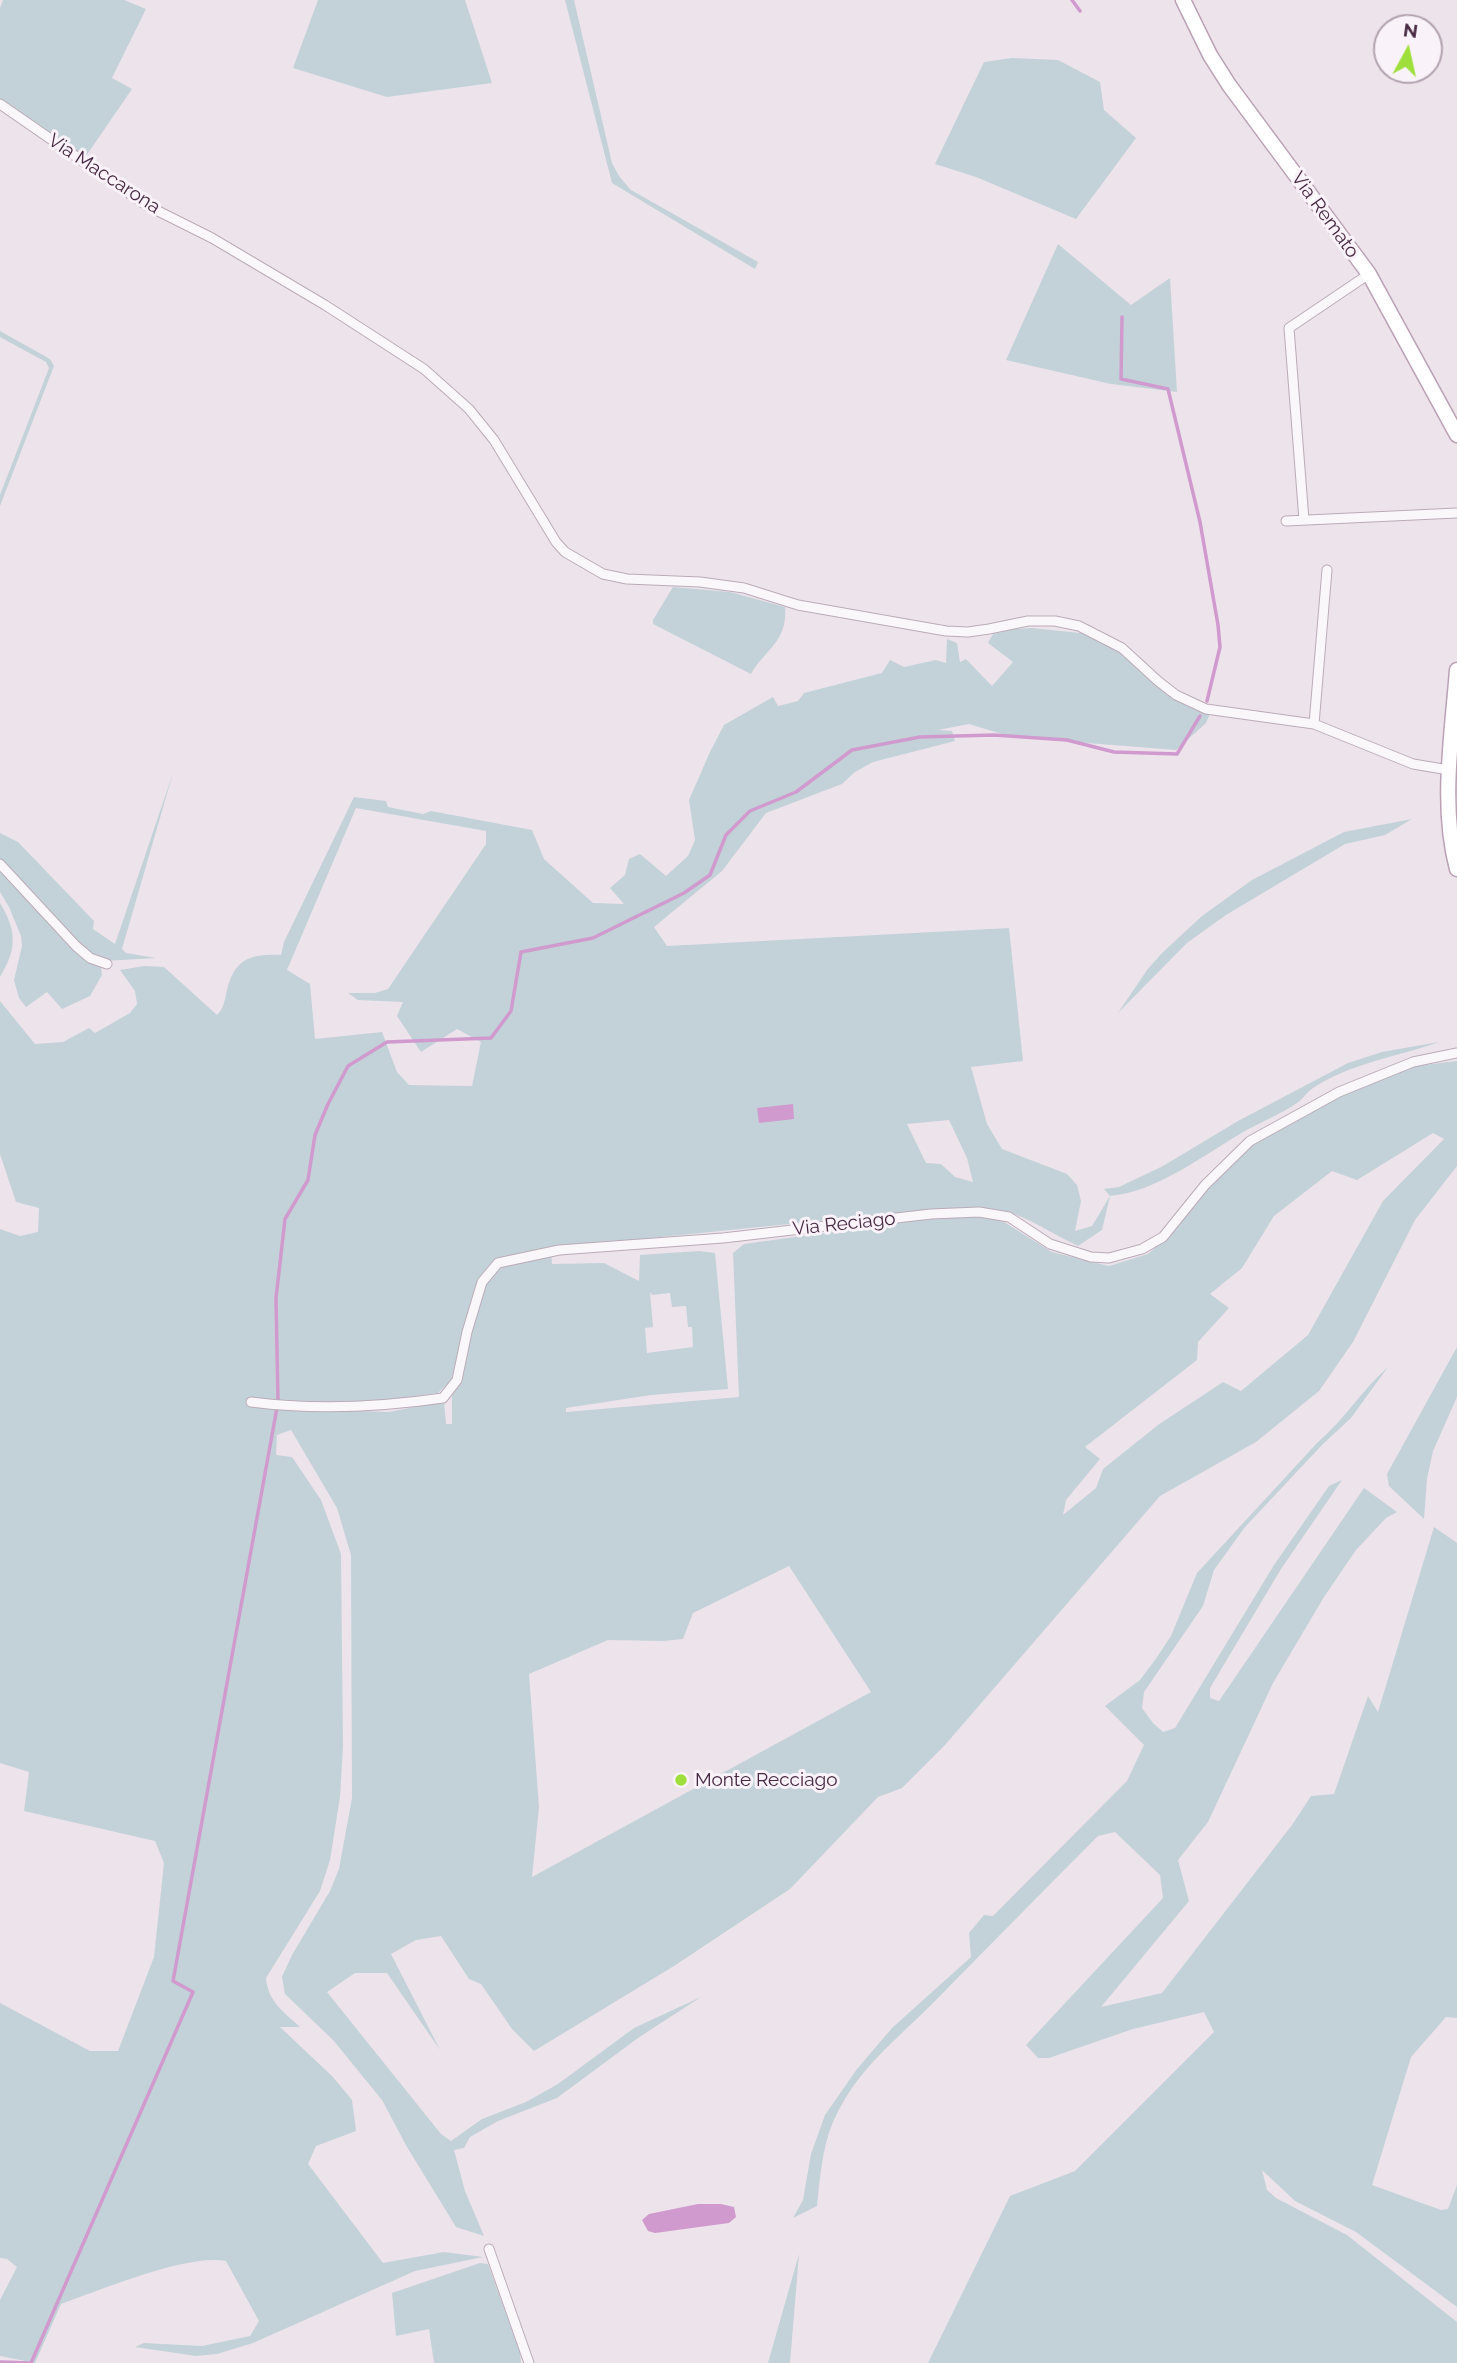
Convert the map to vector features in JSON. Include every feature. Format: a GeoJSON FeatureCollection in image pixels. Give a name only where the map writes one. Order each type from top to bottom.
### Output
{"type":"FeatureCollection","features":[{"type":"Feature","properties":{"kind":"main road","name":"Via Remato"},"geometry":{"type":"LineString","coordinates":[[1183,0],[1210,55],[1229,85],[1369,274],[1457,435]]}},
{"type":"Feature","properties":{"kind":"main road"},"geometry":{"type":"LineString","coordinates":[[1457,670],[1449,769],[1449,837],[1457,869]]}},
{"type":"Feature","properties":{"kind":"street","name":"Via Maccarona"},"geometry":{"type":"LineString","coordinates":[[0,104],[146,205],[212,238],[325,305],[424,369],[469,409],[494,440],[556,542],[565,552],[603,574],[627,579],[700,582],[744,588],[798,605],[946,631],[968,632],[1028,621],[1055,621],[1079,626],[1122,648],[1158,681],[1206,709],[1314,724],[1413,764],[1449,769]]}},
{"type":"Feature","properties":{"kind":"street"},"geometry":{"type":"LineString","coordinates":[[1304,520],[1289,328],[1369,274]]}},
{"type":"Feature","properties":{"kind":"street"},"geometry":{"type":"LineString","coordinates":[[1286,521],[1457,513]]}},
{"type":"Feature","properties":{"kind":"street"},"geometry":{"type":"LineString","coordinates":[[1314,724],[1327,570]]}},
{"type":"Feature","properties":{"kind":"street"},"geometry":{"type":"LineString","coordinates":[[0,864],[76,946],[90,958],[107,964]]}},
{"type":"Feature","properties":{"kind":"street","name":"Via Reciago"},"geometry":{"type":"LineString","coordinates":[[251,1402],[339,1405],[407,1403],[443,1398],[457,1380],[467,1332],[482,1282],[498,1263],[559,1250],[723,1238],[931,1214],[979,1212],[1009,1217],[1051,1244],[1091,1257],[1109,1258],[1142,1249],[1163,1237],[1205,1185],[1250,1141],[1339,1092],[1413,1062],[1457,1054]]}},
{"type":"Feature","properties":{"kind":"street"},"geometry":{"type":"LineString","coordinates":[[489,2249],[529,2363]]}},
{"type":"Feature","properties":{"kind":"shaded area"},"geometry":{"type":"Polygon","coordinates":[[[3,0],[124,0],[146,9],[112,78],[132,89],[84,159],[0,102],[0,8],[3,0]]]}},
{"type":"Feature","properties":{"kind":"shaded area"},"geometry":{"type":"Polygon","coordinates":[[[318,0],[465,0],[492,83],[387,97],[293,68],[318,0]]]}},
{"type":"Feature","properties":{"kind":"shaded area"},"geometry":{"type":"Polygon","coordinates":[[[565,0],[574,0],[612,163],[619,176],[631,190],[758,262],[755,269],[612,183],[565,0]]]}},
{"type":"Feature","properties":{"kind":"shaded area"},"geometry":{"type":"Polygon","coordinates":[[[1012,58],[1058,60],[1100,82],[1104,110],[1136,138],[1076,219],[976,177],[935,164],[984,62],[1012,58]]]}},
{"type":"Feature","properties":{"kind":"shaded area"},"geometry":{"type":"Polygon","coordinates":[[[1058,244],[1131,305],[1170,278],[1177,392],[1111,384],[1006,360],[1058,244]]]}},
{"type":"Feature","properties":{"kind":"shaded area"},"geometry":{"type":"Polygon","coordinates":[[[0,331],[50,359],[54,366],[0,506],[0,495],[49,368],[46,362],[0,337],[0,331]]]}},
{"type":"Feature","properties":{"kind":"shaded area"},"geometry":{"type":"Polygon","coordinates":[[[673,587],[730,592],[785,607],[783,629],[751,674],[653,624],[673,587]]]}},
{"type":"Feature","properties":{"kind":"shaded area"},"geometry":{"type":"Polygon","coordinates":[[[1032,628],[1089,634],[1120,650],[1155,682],[1211,711],[1206,723],[1176,750],[1012,737],[969,724],[938,730],[952,731],[955,741],[873,762],[855,772],[842,784],[766,813],[722,871],[654,927],[667,946],[1009,928],[1023,1061],[971,1067],[987,1124],[1002,1149],[1067,1174],[1077,1185],[1081,1201],[1075,1231],[1092,1226],[1110,1196],[1102,1230],[1078,1246],[1004,1211],[980,1208],[939,1209],[551,1248],[552,1264],[604,1263],[639,1281],[640,1255],[699,1251],[715,1253],[728,1389],[651,1395],[566,1408],[566,1412],[739,1397],[733,1253],[744,1244],[933,1218],[979,1215],[1004,1222],[1052,1252],[1109,1266],[1148,1254],[1165,1239],[1207,1186],[1255,1142],[1339,1095],[1408,1067],[1457,1061],[1457,1166],[1415,1220],[1353,1342],[1319,1391],[1256,1442],[1160,1496],[945,1745],[902,1788],[878,1797],[790,1889],[674,1966],[534,2051],[512,2029],[481,1984],[469,1979],[441,1936],[416,1940],[391,1954],[440,2050],[387,1973],[355,1973],[327,1992],[441,2134],[451,2141],[482,2119],[526,2102],[558,2084],[634,2028],[701,1997],[638,2038],[557,2098],[498,2121],[470,2137],[464,2148],[454,2150],[465,2191],[484,2236],[456,2227],[382,2100],[333,2040],[285,1994],[282,1977],[330,1891],[339,1869],[352,1798],[351,1555],[337,1508],[291,1430],[277,1435],[276,1455],[292,1457],[321,1500],[341,1554],[343,1746],[340,1797],[330,1860],[320,1891],[266,1978],[273,2000],[300,2027],[280,2027],[333,2077],[352,2100],[356,2131],[316,2146],[308,2164],[383,2263],[444,2252],[483,2257],[415,2271],[253,2343],[217,2354],[196,2356],[135,2347],[144,2343],[202,2346],[250,2336],[259,2321],[226,2261],[189,2263],[144,2275],[61,2304],[35,2363],[0,2356],[0,2300],[17,2267],[7,2259],[0,2258],[0,2003],[90,2051],[118,2051],[154,1957],[164,1863],[155,1841],[24,1811],[29,1772],[0,1763],[0,1229],[20,1236],[38,1232],[39,1208],[16,1202],[0,1154],[0,1001],[35,1044],[63,1042],[89,1028],[95,1033],[130,1013],[137,1004],[135,991],[120,970],[144,966],[164,967],[217,1015],[223,1006],[230,979],[240,965],[253,957],[281,955],[284,942],[354,797],[386,801],[388,807],[423,814],[431,811],[532,830],[544,859],[593,903],[624,904],[610,888],[625,875],[629,859],[640,854],[666,876],[688,856],[695,840],[689,800],[724,725],[773,697],[778,706],[798,701],[804,693],[882,673],[890,660],[904,667],[936,660],[946,663],[947,639],[957,643],[960,662],[966,659],[992,686],[1013,662],[988,643],[993,634],[1032,628]],[[356,808],[287,970],[310,984],[315,1039],[382,1032],[397,1072],[409,1085],[472,1086],[481,1042],[457,1029],[421,1052],[397,1016],[403,1002],[358,1000],[348,993],[375,993],[388,989],[486,844],[486,831],[356,808]],[[949,1120],[907,1124],[926,1163],[941,1164],[955,1177],[973,1182],[967,1158],[949,1120]],[[1433,1133],[1357,1180],[1332,1171],[1274,1216],[1242,1268],[1210,1294],[1229,1308],[1198,1342],[1197,1360],[1085,1447],[1100,1459],[1066,1500],[1063,1515],[1096,1488],[1103,1469],[1158,1425],[1223,1382],[1241,1391],[1308,1335],[1383,1201],[1444,1139],[1433,1133]],[[650,1292],[653,1327],[645,1328],[647,1353],[693,1347],[692,1327],[688,1327],[686,1306],[672,1307],[670,1293],[652,1295],[650,1292]],[[452,1379],[438,1393],[366,1403],[314,1402],[308,1409],[389,1412],[444,1401],[446,1424],[452,1424],[452,1379]],[[789,1566],[693,1613],[683,1639],[608,1640],[529,1674],[539,1807],[532,1877],[871,1692],[789,1566]]]}},
{"type":"Feature","properties":{"kind":"shaded area"},"geometry":{"type":"Polygon","coordinates":[[[173,773],[122,949],[126,953],[156,958],[104,961],[86,952],[0,860],[0,833],[18,842],[94,921],[93,929],[115,944],[173,773]]]}},
{"type":"Feature","properties":{"kind":"shaded area"},"geometry":{"type":"Polygon","coordinates":[[[1412,819],[1385,835],[1345,844],[1226,915],[1187,943],[1118,1013],[1162,953],[1202,916],[1252,880],[1344,832],[1412,819]]]}},
{"type":"Feature","properties":{"kind":"shaded area"},"geometry":{"type":"Polygon","coordinates":[[[0,869],[77,953],[101,967],[102,975],[90,996],[62,1009],[47,992],[26,1007],[19,998],[14,980],[22,946],[21,936],[0,892],[0,869]]]}},
{"type":"Feature","properties":{"kind":"shaded area"},"geometry":{"type":"Polygon","coordinates":[[[0,903],[10,922],[13,940],[10,958],[0,977],[0,903]]]}},
{"type":"Feature","properties":{"kind":"shaded area"},"geometry":{"type":"Polygon","coordinates":[[[1439,1042],[1358,1066],[1328,1079],[1291,1107],[1245,1131],[1180,1171],[1128,1193],[1110,1196],[1104,1189],[1119,1187],[1163,1166],[1238,1121],[1348,1063],[1382,1052],[1439,1042]]]}},
{"type":"Feature","properties":{"kind":"shaded area"},"geometry":{"type":"Polygon","coordinates":[[[793,1104],[794,1119],[759,1123],[757,1108],[793,1104]]]}},
{"type":"Feature","properties":{"kind":"shaded area"},"geometry":{"type":"Polygon","coordinates":[[[1457,1347],[1457,1397],[1433,1451],[1427,1479],[1424,1519],[1389,1486],[1387,1474],[1457,1347]]]}},
{"type":"Feature","properties":{"kind":"shaded area"},"geometry":{"type":"Polygon","coordinates":[[[1388,1367],[1351,1418],[1245,1527],[1214,1570],[1203,1606],[1144,1692],[1142,1708],[1153,1723],[1163,1732],[1175,1728],[1274,1565],[1329,1486],[1342,1480],[1281,1569],[1210,1688],[1210,1698],[1219,1701],[1364,1488],[1397,1512],[1386,1518],[1356,1550],[1324,1597],[1273,1683],[1208,1822],[1178,1860],[1189,1901],[1101,2007],[1162,1993],[1292,1825],[1311,1796],[1334,1794],[1368,1696],[1378,1712],[1434,1527],[1457,1543],[1457,2018],[1446,2017],[1411,2057],[1372,2185],[1441,2210],[1448,2209],[1457,2185],[1457,2307],[1356,2232],[1295,2201],[1262,2170],[1267,2190],[1276,2198],[1347,2235],[1457,2322],[1457,2363],[928,2363],[1010,2196],[1075,2171],[1214,2032],[1204,2012],[1133,2029],[1049,2058],[1038,2058],[1026,2045],[1163,1898],[1160,1875],[1115,1832],[1098,1836],[866,2070],[843,2103],[829,2132],[817,2206],[793,2218],[803,2200],[811,2154],[825,2115],[857,2069],[892,2028],[971,1957],[969,1933],[984,1915],[993,1916],[1127,1781],[1144,1745],[1105,1706],[1140,1680],[1155,1660],[1171,1636],[1197,1573],[1388,1367]]]}},
{"type":"Feature","properties":{"kind":"shaded area"},"geometry":{"type":"Polygon","coordinates":[[[698,2204],[734,2207],[736,2217],[729,2223],[655,2233],[648,2231],[642,2220],[649,2214],[698,2204]]]}},
{"type":"Feature","properties":{"kind":"shaded area"},"geometry":{"type":"Polygon","coordinates":[[[799,2254],[790,2363],[768,2363],[799,2254]]]}},
{"type":"Feature","properties":{"kind":"shaded area"},"geometry":{"type":"Polygon","coordinates":[[[480,2263],[488,2264],[520,2353],[521,2363],[434,2363],[429,2329],[396,2336],[392,2293],[480,2263]]]}},
{"type":"Feature","properties":{"kind":"waterway"},"geometry":{"type":"LineString","coordinates":[[1072,0],[1080,11]]}},
{"type":"Feature","properties":{"kind":"waterway"},"geometry":{"type":"LineString","coordinates":[[1122,317],[1121,379],[1168,389],[1200,522],[1220,647],[1207,701]]}},
{"type":"Feature","properties":{"kind":"waterway"},"geometry":{"type":"LineString","coordinates":[[0,2362],[31,2363],[193,1992],[173,1981],[278,1402],[276,1298],[285,1219],[308,1180],[315,1135],[348,1066],[387,1042],[491,1038],[511,1011],[521,952],[593,938],[684,893],[710,875],[726,835],[750,811],[796,792],[852,750],[920,737],[994,735],[1067,740],[1114,752],[1177,754],[1200,716]]}},
{"type":"Feature","properties":{"kind":"place","name":"Monte Recciago"},"geometry":{"type":"Point","coordinates":[681,1780]}}]}
